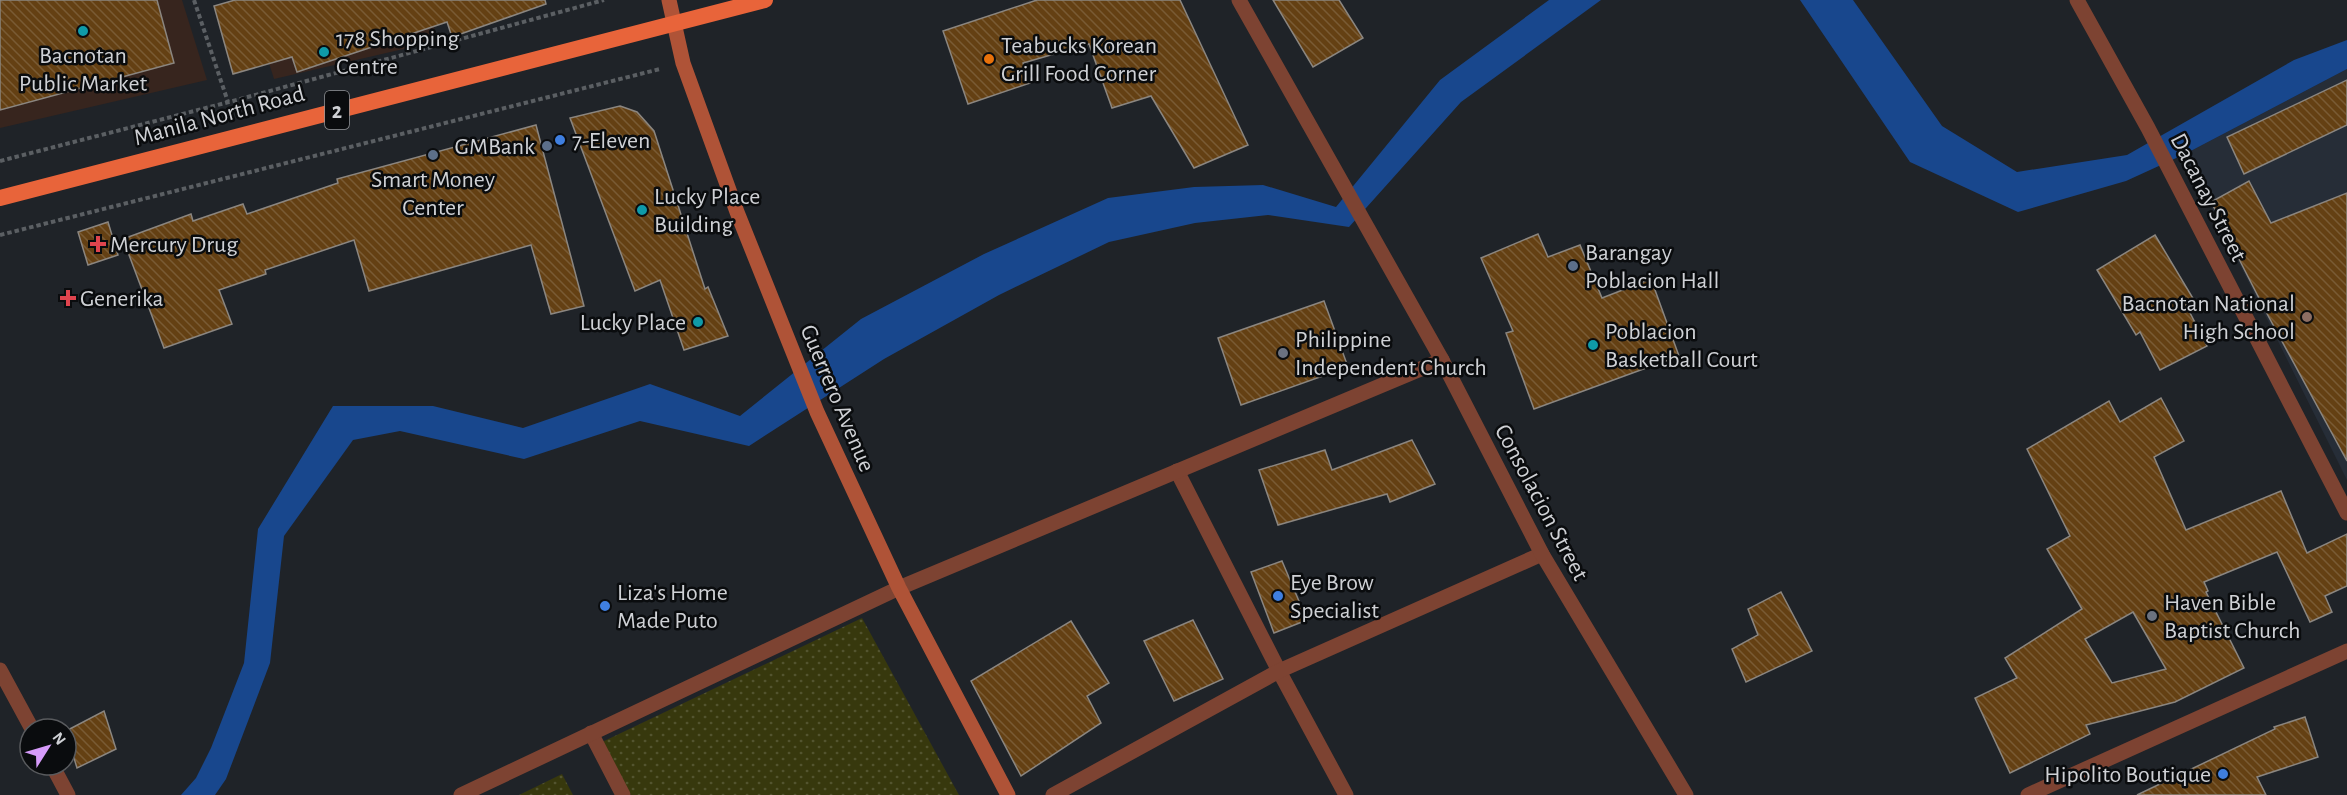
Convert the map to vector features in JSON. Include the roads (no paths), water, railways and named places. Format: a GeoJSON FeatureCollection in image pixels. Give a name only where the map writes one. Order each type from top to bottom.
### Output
{"type":"FeatureCollection","features":[{"type":"Feature","properties":{"kind":"highway","name":"Manila North Road"},"geometry":{"type":"LineString","coordinates":[[0,198],[765,0]]}},
{"type":"Feature","properties":{"kind":"main road","name":"Guerrero Avenue"},"geometry":{"type":"LineString","coordinates":[[669,0],[683,63],[737,212],[817,412],[899,588],[1008,795]]}},
{"type":"Feature","properties":{"kind":"street","name":"Consolacion Street"},"geometry":{"type":"LineString","coordinates":[[1239,0],[1442,360],[1542,554],[1686,795]]}},
{"type":"Feature","properties":{"kind":"street","name":"Dacanay Street"},"geometry":{"type":"LineString","coordinates":[[2077,0],[2172,173],[2347,513]]}},
{"type":"Feature","properties":{"kind":"street"},"geometry":{"type":"LineString","coordinates":[[461,795],[899,588],[1442,360]]}},
{"type":"Feature","properties":{"kind":"street"},"geometry":{"type":"LineString","coordinates":[[1177,471],[1279,671],[1346,795]]}},
{"type":"Feature","properties":{"kind":"street"},"geometry":{"type":"LineString","coordinates":[[1053,795],[1279,671],[1542,554]]}},
{"type":"Feature","properties":{"kind":"street"},"geometry":{"type":"LineString","coordinates":[[2028,795],[2347,651]]}},
{"type":"Feature","properties":{"kind":"street"},"geometry":{"type":"LineString","coordinates":[[0,670],[25,717]]}},
{"type":"Feature","properties":{"kind":"street"},"geometry":{"type":"LineString","coordinates":[[591,733],[623,795]]}},
{"type":"Feature","properties":{"kind":"street"},"geometry":{"type":"LineString","coordinates":[[58,777],[68,795]]}},
{"type":"Feature","properties":{"kind":"water"},"geometry":{"type":"Polygon","coordinates":[[[1549,0],[1601,0],[1461,102],[1349,227],[1268,215],[1195,223],[1109,242],[999,295],[884,359],[749,446],[640,421],[524,459],[400,431],[353,440],[284,536],[270,663],[226,779],[215,795],[181,795],[196,778],[211,748],[244,663],[258,529],[333,406],[433,406],[523,428],[650,384],[740,416],[861,319],[984,254],[1108,198],[1194,187],[1263,185],[1336,207],[1440,80],[1549,0]]]}},
{"type":"Feature","properties":{"kind":"water"},"geometry":{"type":"Polygon","coordinates":[[[1800,0],[1853,0],[1942,126],[2017,172],[2127,155],[2294,60],[2347,40],[2347,69],[2185,154],[2126,181],[2018,212],[1910,162],[1800,0]]]}},
{"type":"Feature","properties":{"kind":"place","name":"Bacnotan Public Market"},"geometry":{"type":"Point","coordinates":[83,31]}},
{"type":"Feature","properties":{"kind":"place","name":"178 Shopping Centre"},"geometry":{"type":"Point","coordinates":[324,52]}},
{"type":"Feature","properties":{"kind":"place","name":"Teabucks Korean Grill Food Corner"},"geometry":{"type":"Point","coordinates":[989,59]}},
{"type":"Feature","properties":{"kind":"place","name":"7-Eleven"},"geometry":{"type":"Point","coordinates":[560,140]}},
{"type":"Feature","properties":{"kind":"place","name":"GMBank"},"geometry":{"type":"Point","coordinates":[547,146]}},
{"type":"Feature","properties":{"kind":"place","name":"Smart Money Center"},"geometry":{"type":"Point","coordinates":[433,155]}},
{"type":"Feature","properties":{"kind":"place","name":"Lucky Place Building"},"geometry":{"type":"Point","coordinates":[642,210]}},
{"type":"Feature","properties":{"kind":"place","name":"Mercury Drug"},"geometry":{"type":"Point","coordinates":[98,244]}},
{"type":"Feature","properties":{"kind":"place","name":"Barangay Poblacion Hall"},"geometry":{"type":"Point","coordinates":[1573,266]}},
{"type":"Feature","properties":{"kind":"place","name":"Generika"},"geometry":{"type":"Point","coordinates":[68,298]}},
{"type":"Feature","properties":{"kind":"place","name":"Bacnotan National High School"},"geometry":{"type":"Point","coordinates":[2307,317]}},
{"type":"Feature","properties":{"kind":"place","name":"Lucky Place"},"geometry":{"type":"Point","coordinates":[698,322]}},
{"type":"Feature","properties":{"kind":"place","name":"Poblacion Basketball Court"},"geometry":{"type":"Point","coordinates":[1593,345]}},
{"type":"Feature","properties":{"kind":"place","name":"Philippine Independent Church"},"geometry":{"type":"Point","coordinates":[1283,353]}},
{"type":"Feature","properties":{"kind":"place","name":"Eye Brow Specialist"},"geometry":{"type":"Point","coordinates":[1278,596]}},
{"type":"Feature","properties":{"kind":"place","name":"Liza's Home Made Puto"},"geometry":{"type":"Point","coordinates":[605,606]}},
{"type":"Feature","properties":{"kind":"place","name":"Haven Bible Baptist Church"},"geometry":{"type":"Point","coordinates":[2152,616]}},
{"type":"Feature","properties":{"kind":"place","name":"Hipolito Boutique"},"geometry":{"type":"Point","coordinates":[2223,774]}}]}
